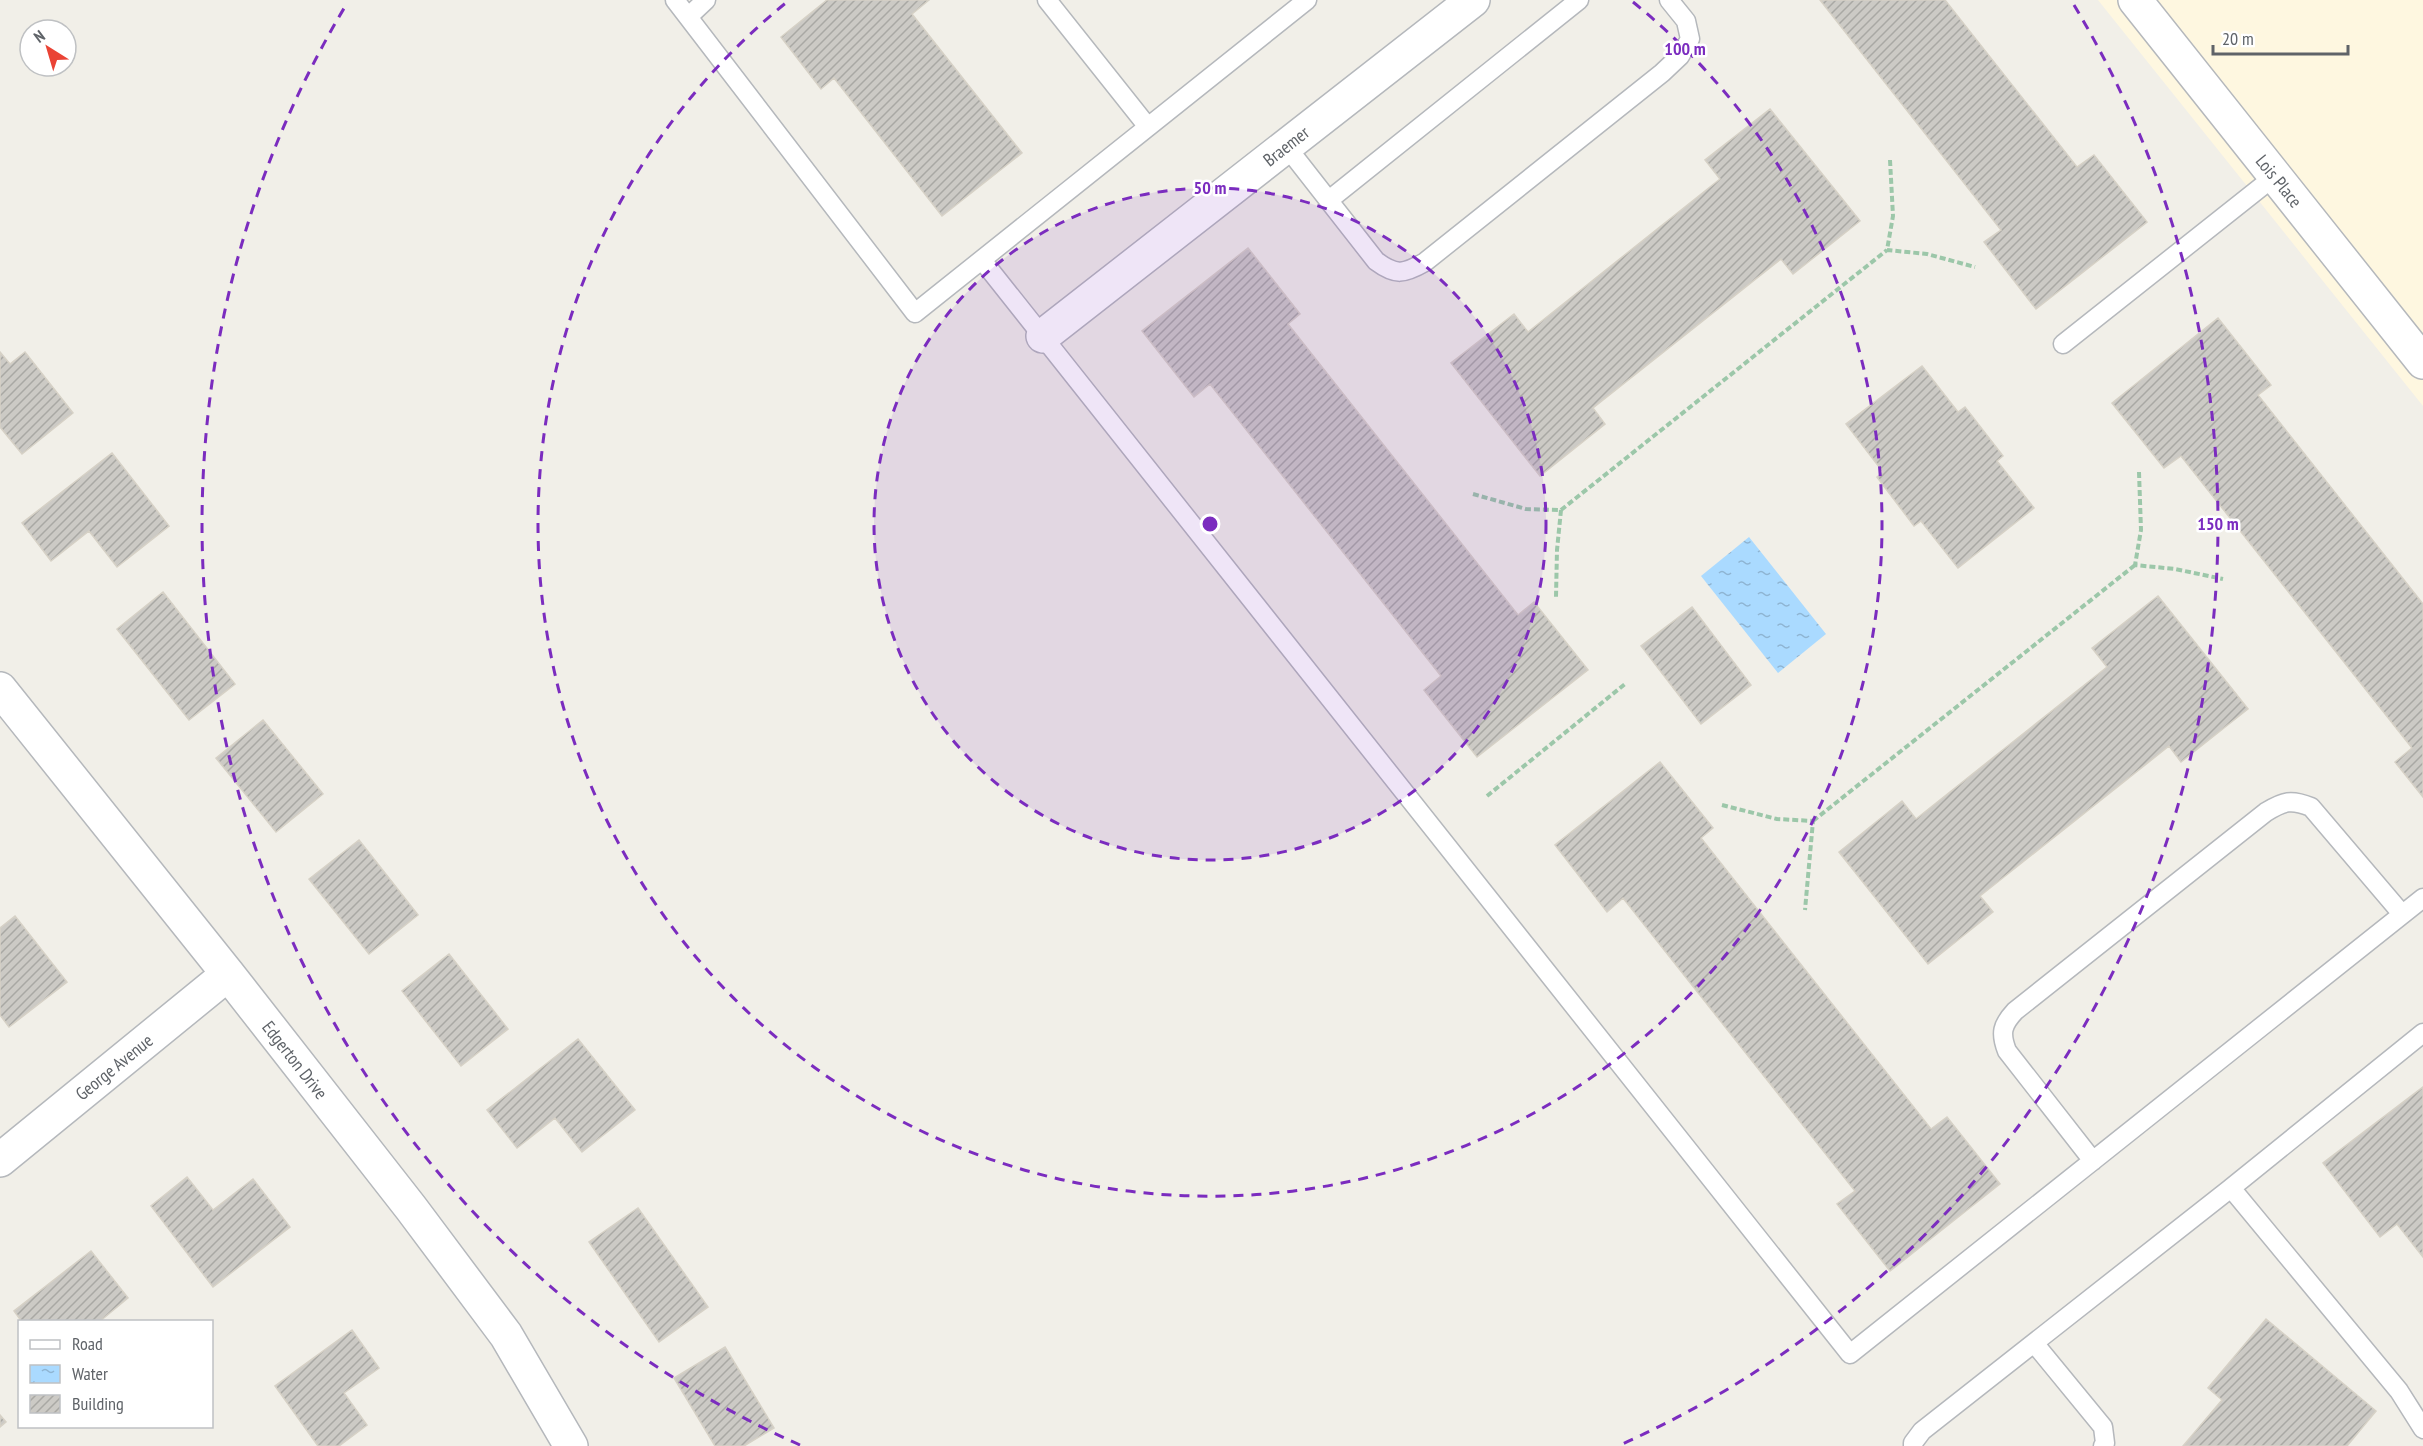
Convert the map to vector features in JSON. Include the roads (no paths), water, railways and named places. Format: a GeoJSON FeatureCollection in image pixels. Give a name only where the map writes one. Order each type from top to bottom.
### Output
{"type":"FeatureCollection","features":[{"type":"Feature","properties":{"kind":"street","name":"Braemer"},"geometry":{"type":"LineString","coordinates":[[1043,336],[1473,0]]}},
{"type":"Feature","properties":{"kind":"street","name":"Lois Place"},"geometry":{"type":"LineString","coordinates":[[2135,0],[2423,362]]}},
{"type":"Feature","properties":{"kind":"street","name":"Edgerton Drive"},"geometry":{"type":"LineString","coordinates":[[0,689],[228,974],[506,1335],[571,1446]]}},
{"type":"Feature","properties":{"kind":"street","name":"George Avenue"},"geometry":{"type":"LineString","coordinates":[[0,1160],[228,974]]}},
{"type":"Feature","properties":{"kind":"lane"},"geometry":{"type":"LineString","coordinates":[[675,0],[915,314],[1307,0]]}},
{"type":"Feature","properties":{"kind":"lane"},"geometry":{"type":"LineString","coordinates":[[688,17],[706,0]]}},
{"type":"Feature","properties":{"kind":"lane"},"geometry":{"type":"LineString","coordinates":[[1047,0],[1148,127]]}},
{"type":"Feature","properties":{"kind":"lane"},"geometry":{"type":"LineString","coordinates":[[1329,201],[1579,0]]}},
{"type":"Feature","properties":{"kind":"lane"},"geometry":{"type":"LineString","coordinates":[[1286,146],[1376,261],[1388,270],[1407,272],[1425,262],[1662,73],[1680,56],[1690,39],[1686,21],[1670,0]]}},
{"type":"Feature","properties":{"kind":"lane"},"geometry":{"type":"LineString","coordinates":[[2063,344],[2275,176]]}},
{"type":"Feature","properties":{"kind":"lane"},"geometry":{"type":"LineString","coordinates":[[982,260],[1851,1354],[2423,897]]}},
{"type":"Feature","properties":{"kind":"lane"},"geometry":{"type":"LineString","coordinates":[[2093,1161],[2007,1052],[2002,1039],[2005,1022],[2015,1011],[2280,803],[2296,801],[2311,807],[2402,914]]}},
{"type":"Feature","properties":{"kind":"lane"},"geometry":{"type":"LineString","coordinates":[[1913,1446],[1922,1431],[2231,1188],[2423,1033]]}},
{"type":"Feature","properties":{"kind":"lane"},"geometry":{"type":"LineString","coordinates":[[2231,1188],[2399,1391],[2423,1429]]}},
{"type":"Feature","properties":{"kind":"lane"},"geometry":{"type":"LineString","coordinates":[[2034,1343],[2103,1427],[2105,1443],[2103,1446]]}},
{"type":"Feature","properties":{"kind":"water"},"geometry":{"type":"Polygon","coordinates":[[[1749,537],[1826,634],[1778,673],[1701,576],[1749,537]]]}}]}
